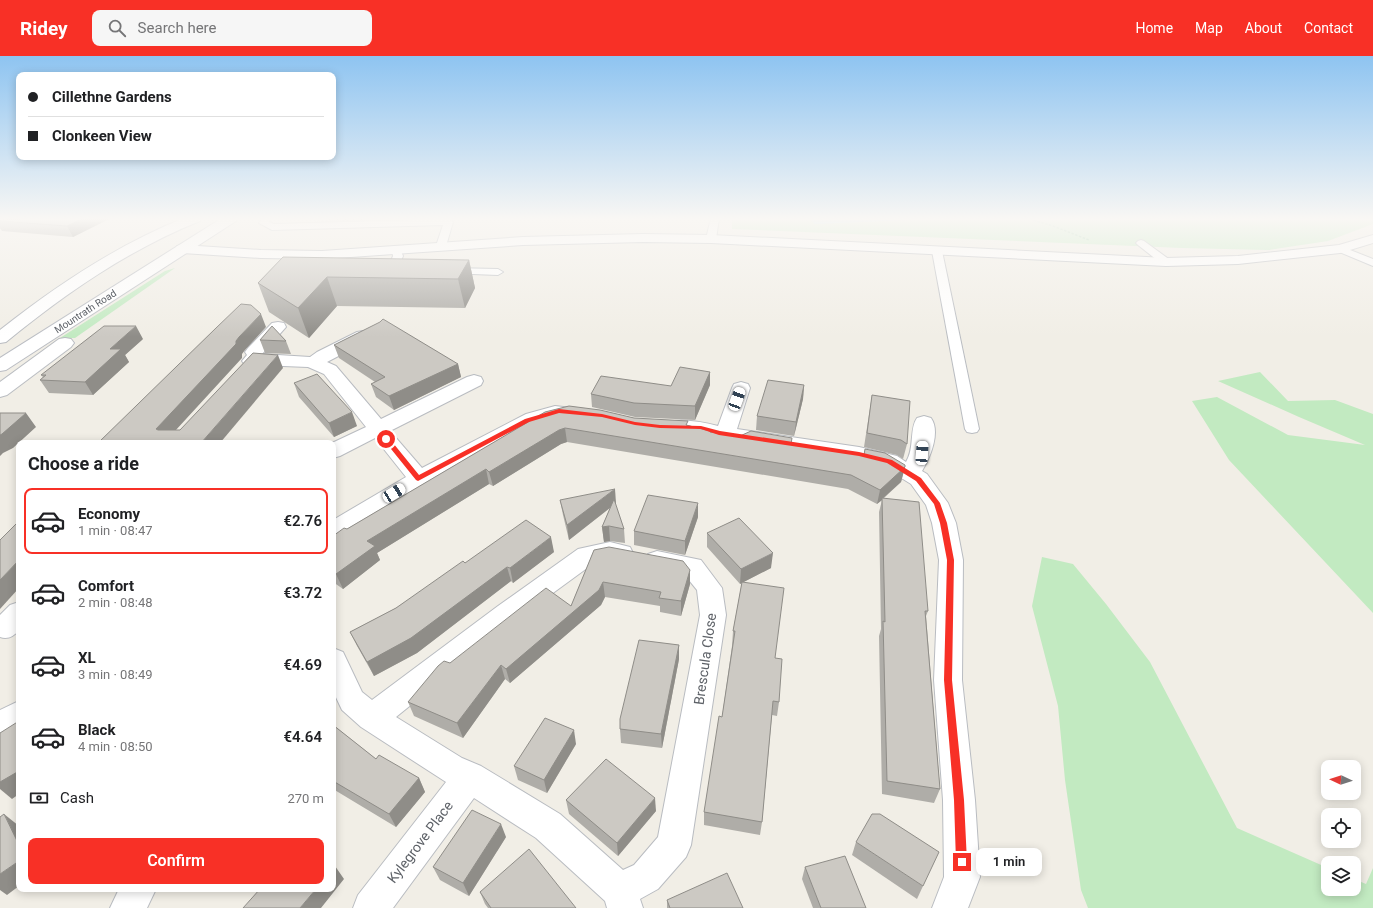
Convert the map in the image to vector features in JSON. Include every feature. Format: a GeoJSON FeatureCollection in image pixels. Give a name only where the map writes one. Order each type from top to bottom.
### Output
{"type":"FeatureCollection","features":[{"type":"Feature","properties":{"kind":"street"},"geometry":{"type":"LineString","coordinates":[[0,338],[34,311],[88,274],[116,258]]}},
{"type":"Feature","properties":{"kind":"street","name":"Mountrath Road"},"geometry":{"type":"LineString","coordinates":[[2,363],[168,258]]}},
{"type":"Feature","properties":{"kind":"street"},"geometry":{"type":"LineString","coordinates":[[1078,258],[1166,262],[1238,260],[1259,258]]}},
{"type":"Feature","properties":{"kind":"street"},"geometry":{"type":"LineString","coordinates":[[238,376],[253,360],[252,355],[278,327]]}},
{"type":"Feature","properties":{"kind":"street"},"geometry":{"type":"LineString","coordinates":[[314,363],[323,356],[377,330]]}},
{"type":"Feature","properties":{"kind":"street"},"geometry":{"type":"LineString","coordinates":[[0,391],[65,342]]}},
{"type":"Feature","properties":{"kind":"street"},"geometry":{"type":"LineString","coordinates":[[253,360],[314,363],[330,370],[418,478]]}},
{"type":"Feature","properties":{"kind":"street"},"geometry":{"type":"LineString","coordinates":[[336,449],[474,381]]}},
{"type":"Feature","properties":{"kind":"street"},"geometry":{"type":"LineString","coordinates":[[725,434],[742,388]]}},
{"type":"Feature","properties":{"kind":"street"},"geometry":{"type":"LineString","coordinates":[[336,529],[418,478],[527,420],[559,411],[588,414]]}},
{"type":"Feature","properties":{"kind":"street"},"geometry":{"type":"LineString","coordinates":[[908,473],[917,464],[922,453],[924,422]]}},
{"type":"Feature","properties":{"kind":"street"},"geometry":{"type":"LineString","coordinates":[[648,425],[701,428],[725,434],[859,454],[889,461],[919,479],[937,503],[944,523],[951,560],[948,680],[959,800],[962,877],[950,908]]}},
{"type":"Feature","properties":{"kind":"street","name":"Brescula Close"},"geometry":{"type":"LineString","coordinates":[[336,666],[352,701],[372,718],[450,769],[470,777],[548,826],[622,899],[646,877],[674,845],[713,615],[709,588],[692,566],[610,551],[587,556],[507,613],[372,718]]}},
{"type":"Feature","properties":{"kind":"street"},"geometry":{"type":"LineString","coordinates":[[0,726],[16,716]]}},
{"type":"Feature","properties":{"kind":"street","name":"Kylegrove Place"},"geometry":{"type":"LineString","coordinates":[[371,908],[470,777]]}},
{"type":"Feature","properties":{"kind":"street"},"geometry":{"type":"LineString","coordinates":[[128,908],[136,892]]}},
{"type":"Feature","properties":{"kind":"lane"},"geometry":{"type":"LineString","coordinates":[[392,270],[397,258]]}},
{"type":"Feature","properties":{"kind":"lane"},"geometry":{"type":"LineString","coordinates":[[939,258],[972,428]]}},
{"type":"Feature","properties":{"kind":"lane"},"geometry":{"type":"LineString","coordinates":[[1160,258],[1166,262]]}},
{"type":"Feature","properties":{"kind":"lane"},"geometry":{"type":"LineString","coordinates":[[1361,258],[1373,263]]}},
{"type":"Feature","properties":{"kind":"lane"},"geometry":{"type":"LineString","coordinates":[[380,271],[407,270]]}},
{"type":"Feature","properties":{"kind":"lane"},"geometry":{"type":"LineString","coordinates":[[437,271],[498,272]]}},
{"type":"Feature","properties":{"kind":"green space"},"geometry":{"type":"Polygon","coordinates":[[[175,268],[75,338],[60,338],[165,271],[175,268]]]}},
{"type":"Feature","properties":{"kind":"green space"},"geometry":{"type":"Polygon","coordinates":[[[1260,372],[1288,401],[1335,400],[1373,414],[1373,613],[1229,460],[1192,401],[1217,397],[1288,435],[1365,445],[1218,381],[1260,372]]]}},
{"type":"Feature","properties":{"kind":"green space"},"geometry":{"type":"Polygon","coordinates":[[[1042,557],[1073,564],[1106,604],[1150,662],[1237,828],[1321,865],[1321,896],[1361,896],[1361,882],[1366,884],[1373,868],[1373,908],[1088,908],[1081,890],[1065,780],[1058,706],[1032,606],[1042,557]]]}},
{"type":"Feature","properties":{"kind":"building"},"geometry":{"type":"Polygon","coordinates":[[[282,258],[469,260],[458,279],[327,277],[298,308],[258,283],[282,258]]]}},
{"type":"Feature","properties":{"kind":"building"},"geometry":{"type":"Polygon","coordinates":[[[241,304],[251,305],[261,314],[239,337],[236,344],[156,429],[180,430],[253,353],[278,355],[204,440],[101,440],[241,304]]]}},
{"type":"Feature","properties":{"kind":"building"},"geometry":{"type":"Polygon","coordinates":[[[383,319],[458,364],[389,396],[371,384],[385,377],[334,345],[380,322],[383,319]]]}},
{"type":"Feature","properties":{"kind":"building"},"geometry":{"type":"Polygon","coordinates":[[[104,326],[136,326],[110,349],[121,349],[85,382],[40,380],[46,375],[41,375],[104,326]]]}},
{"type":"Feature","properties":{"kind":"building"},"geometry":{"type":"Polygon","coordinates":[[[272,326],[286,341],[260,340],[272,326]]]}},
{"type":"Feature","properties":{"kind":"building"},"geometry":{"type":"Polygon","coordinates":[[[680,367],[710,372],[695,406],[634,403],[591,394],[601,376],[671,386],[680,367]]]}},
{"type":"Feature","properties":{"kind":"building"},"geometry":{"type":"Polygon","coordinates":[[[317,374],[352,412],[329,423],[294,383],[317,374]]]}},
{"type":"Feature","properties":{"kind":"building"},"geometry":{"type":"Polygon","coordinates":[[[768,380],[804,385],[796,422],[757,416],[768,380]]]}},
{"type":"Feature","properties":{"kind":"building"},"geometry":{"type":"Polygon","coordinates":[[[872,395],[910,401],[907,444],[901,440],[867,433],[872,395]]]}},
{"type":"Feature","properties":{"kind":"building"},"geometry":{"type":"Polygon","coordinates":[[[569,406],[600,410],[634,418],[688,421],[686,425],[710,432],[740,436],[751,431],[792,438],[791,444],[864,455],[865,449],[885,453],[905,465],[905,467],[880,490],[851,475],[565,428],[559,430],[489,472],[486,469],[367,541],[375,546],[336,574],[336,534],[344,528],[347,529],[545,412],[569,406]]]}},
{"type":"Feature","properties":{"kind":"building"},"geometry":{"type":"Polygon","coordinates":[[[0,413],[26,413],[0,435],[0,413]]]}},
{"type":"Feature","properties":{"kind":"building"},"geometry":{"type":"Polygon","coordinates":[[[615,489],[567,525],[560,500],[615,489]]]}},
{"type":"Feature","properties":{"kind":"building"},"geometry":{"type":"Polygon","coordinates":[[[648,495],[698,503],[685,541],[634,531],[648,495]]]}},
{"type":"Feature","properties":{"kind":"building"},"geometry":{"type":"Polygon","coordinates":[[[882,498],[919,502],[928,611],[925,611],[940,789],[887,781],[882,498]]]}},
{"type":"Feature","properties":{"kind":"building"},"geometry":{"type":"Polygon","coordinates":[[[614,499],[624,529],[609,526],[602,527],[614,499]]]}},
{"type":"Feature","properties":{"kind":"building"},"geometry":{"type":"Polygon","coordinates":[[[739,518],[773,553],[741,569],[707,533],[739,518]]]}},
{"type":"Feature","properties":{"kind":"building"},"geometry":{"type":"Polygon","coordinates":[[[526,520],[551,537],[510,568],[507,567],[411,638],[367,662],[350,632],[396,608],[463,561],[465,563],[526,520]]]}},
{"type":"Feature","properties":{"kind":"building"},"geometry":{"type":"Polygon","coordinates":[[[16,524],[16,563],[0,580],[0,540],[16,524]]]}},
{"type":"Feature","properties":{"kind":"building"},"geometry":{"type":"Polygon","coordinates":[[[609,547],[683,561],[690,570],[681,601],[659,598],[661,592],[603,582],[599,590],[506,669],[501,665],[457,723],[408,702],[438,666],[444,661],[450,663],[546,588],[571,606],[594,550],[609,547]]]}},
{"type":"Feature","properties":{"kind":"building"},"geometry":{"type":"Polygon","coordinates":[[[742,582],[784,588],[775,658],[782,659],[779,702],[773,701],[762,822],[704,812],[719,716],[722,717],[735,631],[733,631],[742,582]]]}},
{"type":"Feature","properties":{"kind":"building"},"geometry":{"type":"Polygon","coordinates":[[[639,640],[679,645],[661,734],[620,729],[620,719],[639,640]]]}},
{"type":"Feature","properties":{"kind":"building"},"geometry":{"type":"Polygon","coordinates":[[[545,718],[574,730],[544,780],[514,766],[545,718]]]}},
{"type":"Feature","properties":{"kind":"building"},"geometry":{"type":"Polygon","coordinates":[[[16,723],[16,773],[0,782],[0,733],[16,723]]]}},
{"type":"Feature","properties":{"kind":"building"},"geometry":{"type":"Polygon","coordinates":[[[336,727],[376,759],[379,755],[419,778],[389,814],[336,783],[336,727]]]}},
{"type":"Feature","properties":{"kind":"building"},"geometry":{"type":"Polygon","coordinates":[[[606,759],[655,798],[617,843],[566,800],[606,759]]]}},
{"type":"Feature","properties":{"kind":"building"},"geometry":{"type":"Polygon","coordinates":[[[472,810],[501,824],[463,883],[433,867],[472,810]]]}},
{"type":"Feature","properties":{"kind":"building"},"geometry":{"type":"Polygon","coordinates":[[[4,814],[16,839],[16,863],[0,874],[0,817],[4,814]]]}},
{"type":"Feature","properties":{"kind":"building"},"geometry":{"type":"Polygon","coordinates":[[[872,814],[880,814],[939,852],[923,886],[856,842],[872,814]]]}},
{"type":"Feature","properties":{"kind":"building"},"geometry":{"type":"Polygon","coordinates":[[[529,849],[576,908],[491,908],[480,892],[529,849]]]}},
{"type":"Feature","properties":{"kind":"building"},"geometry":{"type":"Polygon","coordinates":[[[845,856],[866,908],[821,908],[805,867],[845,856]]]}},
{"type":"Feature","properties":{"kind":"building"},"geometry":{"type":"Polygon","coordinates":[[[727,873],[743,908],[670,908],[667,900],[727,873]]]}},
{"type":"Feature","properties":{"kind":"building"},"geometry":{"type":"Polygon","coordinates":[[[257,892],[313,892],[300,908],[243,908],[257,892]]]}},
{"type":"Feature","properties":{"kind":"route"},"geometry":{"type":"LineString","coordinates":[[386,439],[418,478],[527,420],[559,411],[602,416],[635,424],[701,428],[719,433],[859,454],[889,461],[919,479],[937,503],[944,523],[951,560],[948,680],[959,800],[962,862]]}}]}
